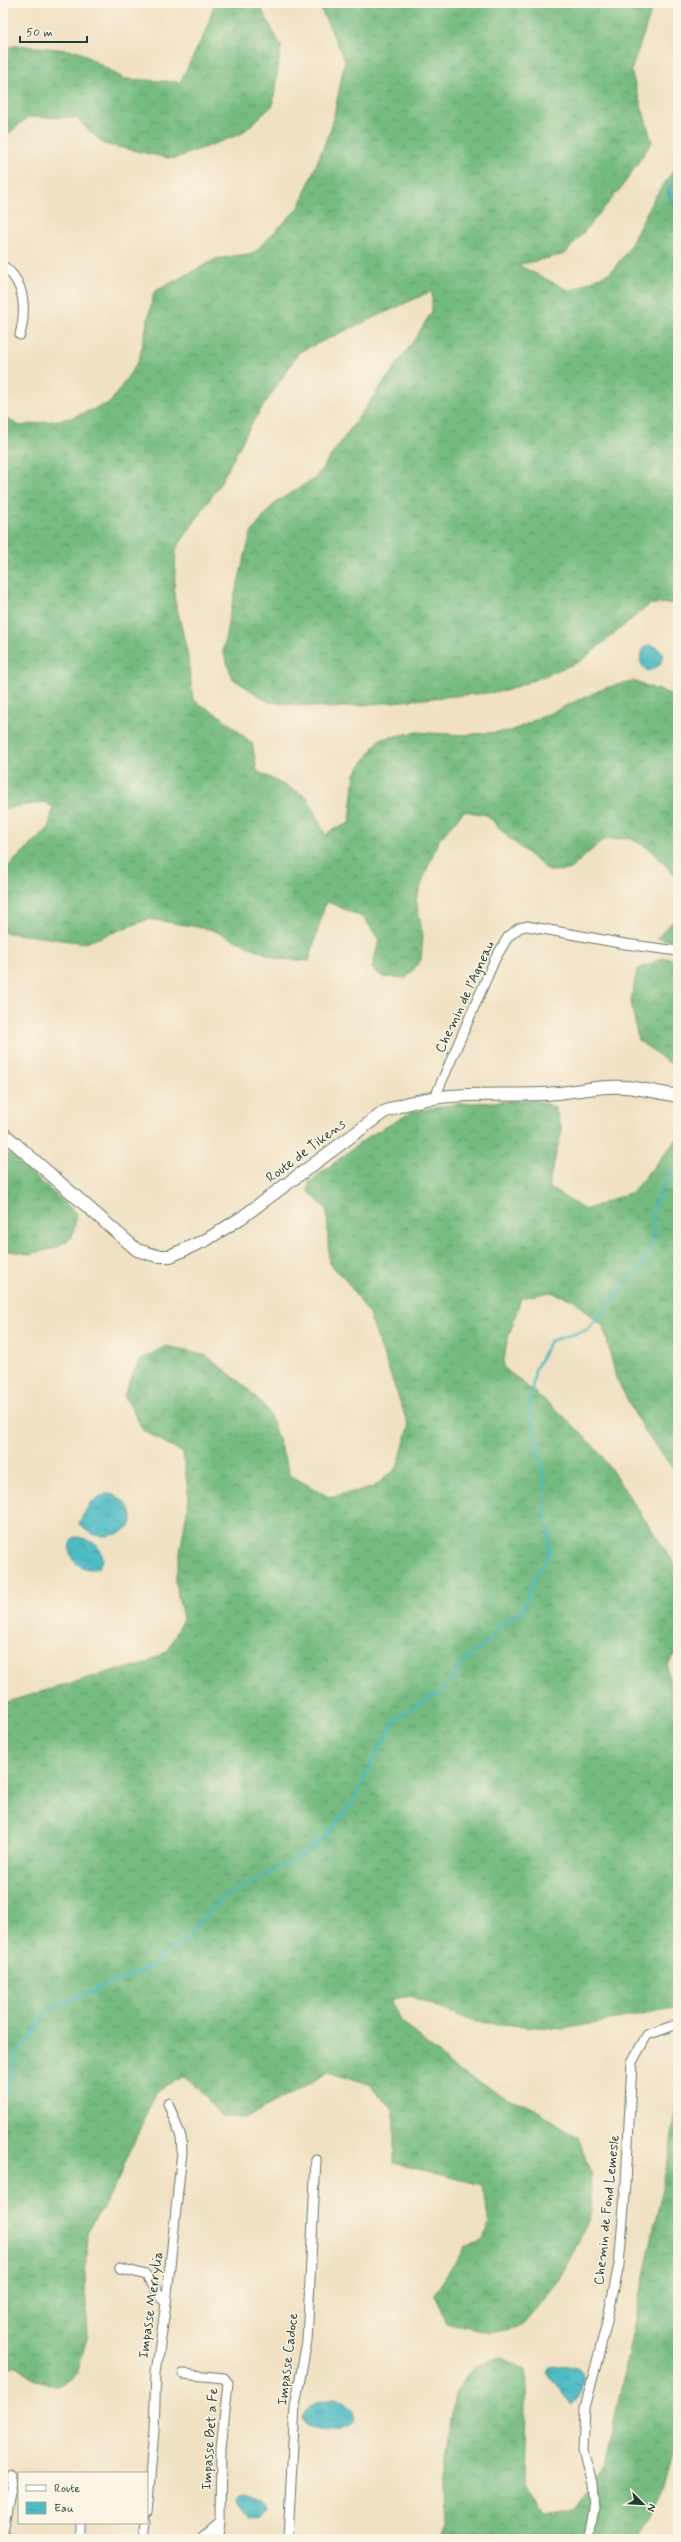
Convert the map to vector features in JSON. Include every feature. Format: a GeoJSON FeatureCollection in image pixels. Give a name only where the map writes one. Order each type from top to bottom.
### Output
{"type":"FeatureCollection","features":[{"type":"Feature","properties":{"kind":"street"},"geometry":{"type":"LineString","coordinates":[[3,266],[16,277],[24,303],[24,318],[20,335]]}},
{"type":"Feature","properties":{"kind":"street","name":"Chemin de l’Agneau"},"geometry":{"type":"LineString","coordinates":[[435,1097],[495,958],[508,937],[519,928],[540,927],[624,944],[678,951]]}},
{"type":"Feature","properties":{"kind":"street","name":"Route de Tikens"},"geometry":{"type":"LineString","coordinates":[[3,1133],[137,1250],[157,1256],[170,1256],[206,1240],[241,1218],[384,1112],[405,1102],[435,1097],[558,1093],[602,1086],[625,1087],[678,1096]]}},
{"type":"Feature","properties":{"kind":"street","name":"Chemin de Fond Lemesle"},"geometry":{"type":"LineString","coordinates":[[589,2539],[594,2507],[592,2483],[583,2451],[584,2408],[606,2326],[619,2265],[626,2184],[632,2062],[647,2035],[678,2024]]}},
{"type":"Feature","properties":{"kind":"street","name":"Impasse Merrylia"},"geometry":{"type":"LineString","coordinates":[[148,2501],[154,2430],[156,2372],[166,2304],[182,2148],[181,2137],[168,2103]]}},
{"type":"Feature","properties":{"kind":"street","name":"Impasse Cadoce"},"geometry":{"type":"LineString","coordinates":[[288,2539],[295,2406],[307,2341],[316,2159]]}},
{"type":"Feature","properties":{"kind":"street"},"geometry":{"type":"LineString","coordinates":[[120,2268],[146,2275],[166,2304]]}},
{"type":"Feature","properties":{"kind":"street","name":"Impasse Bet a Fe"},"geometry":{"type":"LineString","coordinates":[[183,2374],[224,2378],[228,2383],[221,2448],[220,2521],[217,2539]]}},
{"type":"Feature","properties":{"kind":"street"},"geometry":{"type":"LineString","coordinates":[[3,2532],[13,2475]]}},
{"type":"Feature","properties":{"kind":"street"},"geometry":{"type":"LineString","coordinates":[[200,2539],[220,2521]]}},
{"type":"Feature","properties":{"kind":"street"},"geometry":{"type":"LineString","coordinates":[[81,2524],[81,2539]]}},
{"type":"Feature","properties":{"kind":"street"},"geometry":{"type":"LineString","coordinates":[[144,2539],[146,2524]]}},
{"type":"Feature","properties":{"kind":"green space"},"geometry":{"type":"Polygon","coordinates":[[[214,3],[258,3],[281,46],[273,105],[241,134],[173,159],[104,144],[76,118],[28,117],[6,136],[3,154],[3,49],[17,45],[78,51],[124,79],[180,82],[207,29],[214,3]]]}},
{"type":"Feature","properties":{"kind":"green space"},"geometry":{"type":"Polygon","coordinates":[[[318,3],[654,3],[631,71],[652,142],[621,188],[565,254],[518,265],[570,291],[611,272],[627,252],[653,200],[678,164],[672,187],[671,198],[673,204],[678,210],[678,603],[650,604],[581,661],[506,691],[331,708],[269,702],[233,679],[223,652],[229,617],[251,533],[275,503],[315,478],[415,339],[432,311],[432,291],[299,352],[252,423],[220,484],[176,549],[174,596],[187,651],[193,700],[223,718],[252,743],[257,771],[307,797],[326,836],[330,831],[350,823],[355,774],[380,739],[417,732],[462,735],[511,731],[605,688],[633,681],[673,695],[678,698],[678,894],[677,877],[650,849],[630,838],[603,840],[569,870],[549,871],[508,837],[487,815],[464,811],[438,841],[416,899],[423,936],[421,960],[406,978],[383,977],[372,969],[379,940],[364,918],[326,901],[309,961],[278,959],[210,929],[149,919],[85,943],[3,932],[3,871],[49,828],[53,807],[44,802],[3,809],[3,417],[20,426],[71,418],[110,403],[139,360],[154,292],[216,259],[254,253],[299,207],[332,126],[345,60],[318,3]]]}},
{"type":"Feature","properties":{"kind":"green space"},"geometry":{"type":"Polygon","coordinates":[[[678,916],[678,941],[657,938],[678,916]]]}},
{"type":"Feature","properties":{"kind":"green space"},"geometry":{"type":"Polygon","coordinates":[[[663,958],[678,959],[678,1069],[638,1040],[631,1001],[637,970],[663,958]]]}},
{"type":"Feature","properties":{"kind":"green space"},"geometry":{"type":"Polygon","coordinates":[[[534,1100],[555,1107],[562,1130],[548,1187],[585,1210],[632,1192],[678,1138],[678,1475],[644,1431],[616,1378],[604,1327],[574,1300],[550,1292],[521,1298],[507,1341],[503,1367],[565,1417],[600,1453],[678,1569],[678,1648],[667,1667],[675,1719],[678,1722],[678,2007],[564,2029],[474,2022],[411,1996],[391,1999],[401,2021],[452,2067],[497,2093],[535,2109],[578,2137],[590,2170],[592,2213],[560,2279],[522,2326],[490,2333],[447,2323],[434,2295],[465,2247],[483,2239],[489,2223],[482,2185],[394,2163],[394,2110],[370,2084],[330,2072],[245,2118],[221,2117],[199,2088],[185,2076],[156,2091],[112,2193],[87,2232],[85,2286],[88,2335],[77,2373],[59,2387],[37,2380],[17,2366],[3,2370],[3,1703],[119,1669],[143,1665],[168,1651],[183,1618],[175,1582],[189,1499],[183,1453],[143,1430],[124,1395],[139,1361],[166,1346],[207,1356],[246,1387],[268,1410],[290,1475],[329,1497],[372,1488],[397,1468],[409,1427],[369,1314],[344,1277],[329,1264],[327,1210],[309,1192],[309,1182],[368,1137],[412,1112],[456,1104],[534,1100]]]}},
{"type":"Feature","properties":{"kind":"green space"},"geometry":{"type":"Polygon","coordinates":[[[3,1148],[77,1214],[72,1237],[56,1248],[29,1254],[3,1250],[3,1148]]]}},
{"type":"Feature","properties":{"kind":"green space"},"geometry":{"type":"Polygon","coordinates":[[[678,2091],[678,2432],[663,2487],[636,2534],[630,2539],[440,2539],[447,2522],[445,2458],[455,2394],[473,2367],[501,2358],[527,2370],[524,2488],[541,2512],[574,2511],[605,2466],[670,2150],[678,2091]]]}},
{"type":"Feature","properties":{"kind":"water"},"geometry":{"type":"Polygon","coordinates":[[[678,175],[678,210],[669,197],[668,190],[678,175]]]}},
{"type":"Feature","properties":{"kind":"water"},"geometry":{"type":"Polygon","coordinates":[[[649,645],[658,648],[663,655],[660,665],[648,671],[641,664],[640,658],[643,648],[649,645]]]}},
{"type":"Feature","properties":{"kind":"water"},"geometry":{"type":"Polygon","coordinates":[[[106,1494],[123,1500],[130,1510],[132,1522],[129,1528],[116,1534],[109,1536],[96,1535],[84,1529],[79,1523],[90,1503],[106,1494]]]}},
{"type":"Feature","properties":{"kind":"water"},"geometry":{"type":"Polygon","coordinates":[[[74,1537],[84,1538],[97,1546],[103,1559],[98,1568],[85,1568],[74,1561],[69,1549],[70,1543],[74,1537]]]}},
{"type":"Feature","properties":{"kind":"water"},"geometry":{"type":"Polygon","coordinates":[[[558,2365],[578,2367],[583,2376],[583,2387],[579,2397],[571,2405],[547,2372],[550,2366],[558,2365]]]}},
{"type":"Feature","properties":{"kind":"water"},"geometry":{"type":"Polygon","coordinates":[[[334,2399],[347,2403],[354,2410],[355,2419],[352,2424],[341,2429],[330,2431],[307,2427],[303,2418],[308,2409],[324,2400],[334,2399]]]}},
{"type":"Feature","properties":{"kind":"water"},"geometry":{"type":"Polygon","coordinates":[[[245,2494],[258,2500],[263,2505],[265,2511],[260,2518],[250,2520],[243,2514],[237,2500],[240,2496],[245,2494]]]}},
{"type":"Feature","properties":{"kind":"waterway"},"geometry":{"type":"LineString","coordinates":[[3,2101],[19,2049],[29,2040],[47,2010],[151,1967],[167,1951],[187,1941],[193,1930],[222,1899],[303,1855],[330,1831],[353,1802],[375,1754],[397,1718],[443,1690],[463,1663],[493,1636],[504,1621],[521,1612],[535,1578],[550,1552],[543,1467],[529,1411],[535,1370],[550,1341],[587,1330],[612,1302],[622,1283],[638,1272],[646,1259],[655,1235],[651,1217],[658,1196],[678,1162]]}}]}
